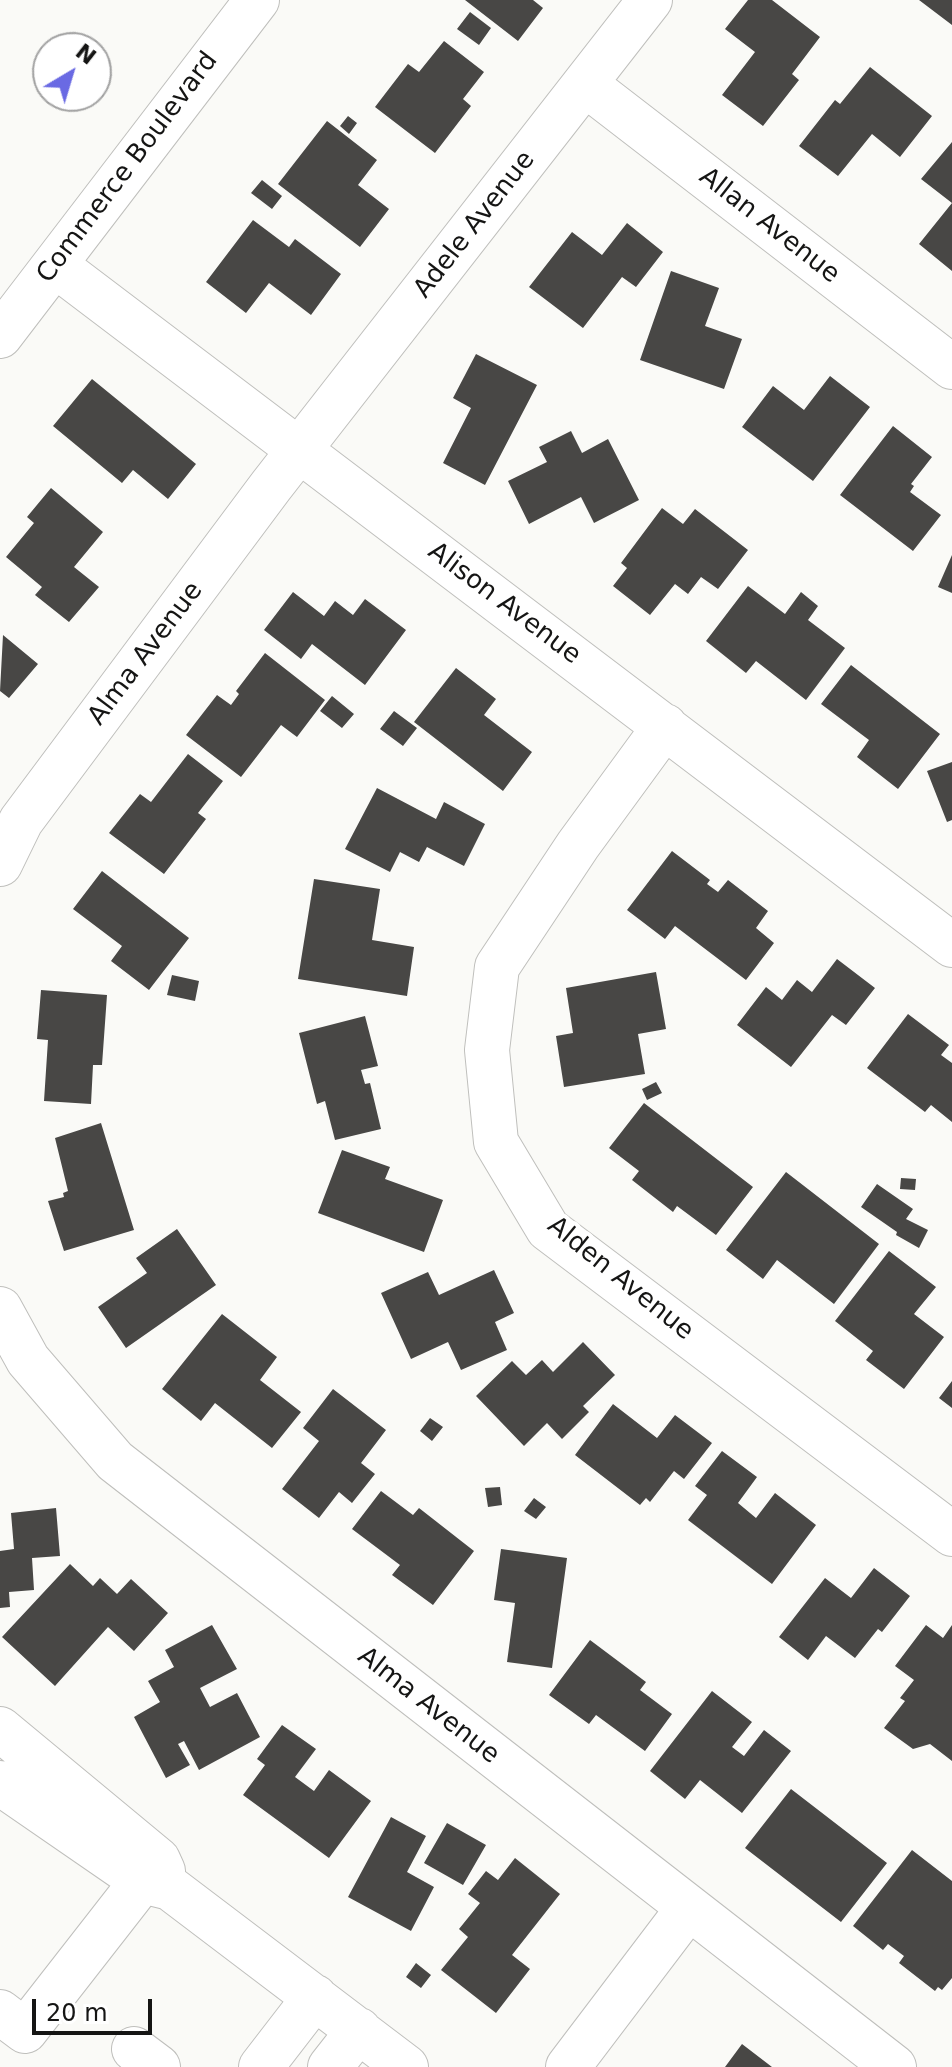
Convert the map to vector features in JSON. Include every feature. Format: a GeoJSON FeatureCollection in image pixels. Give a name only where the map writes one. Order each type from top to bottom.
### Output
{"type":"FeatureCollection","features":[{"type":"Feature","properties":{"kind":"street","name":"Commerce Boulevard"},"geometry":{"type":"LineString","coordinates":[[0,336],[257,0]]}},
{"type":"Feature","properties":{"kind":"street","name":"Adele Avenue"},"geometry":{"type":"LineString","coordinates":[[300,449],[650,0]]}},
{"type":"Feature","properties":{"kind":"street","name":"Allan Avenue"},"geometry":{"type":"LineString","coordinates":[[585,84],[952,367]]}},
{"type":"Feature","properties":{"kind":"street","name":"Alison Avenue"},"geometry":{"type":"LineString","coordinates":[[55,265],[952,945]]}},
{"type":"Feature","properties":{"kind":"street","name":"Alma Avenue"},"geometry":{"type":"LineString","coordinates":[[0,864],[21,821],[300,449]]}},
{"type":"Feature","properties":{"kind":"street","name":"Alden Avenue"},"geometry":{"type":"LineString","coordinates":[[665,726],[578,845],[497,967],[487,1050],[496,1142],[548,1229],[952,1534]]}},
{"type":"Feature","properties":{"kind":"street","name":"Alma Avenue"},"geometry":{"type":"LineString","coordinates":[[0,1309],[28,1360],[115,1461],[687,1910],[894,2067]]}},
{"type":"Feature","properties":{"kind":"street"},"geometry":{"type":"LineString","coordinates":[[0,1729],[158,1860],[156,1884],[25,2031],[0,2012]]}},
{"type":"Feature","properties":{"kind":"street"},"geometry":{"type":"LineString","coordinates":[[0,1783],[156,1884],[315,1997],[406,2067]]}},
{"type":"Feature","properties":{"kind":"street"},"geometry":{"type":"LineString","coordinates":[[568,2067],[687,1910]]}},
{"type":"Feature","properties":{"kind":"street"},"geometry":{"type":"LineString","coordinates":[[261,2067],[315,1997]]}},
{"type":"Feature","properties":{"kind":"street"},"geometry":{"type":"LineString","coordinates":[[330,2067],[359,2030]]}},
{"type":"Feature","properties":{"kind":"building"},"geometry":{"type":"Polygon","coordinates":[[[465,0],[533,0],[543,8],[518,41],[465,0]]]}},
{"type":"Feature","properties":{"kind":"building"},"geometry":{"type":"Polygon","coordinates":[[[748,0],[772,0],[820,37],[792,74],[799,80],[763,126],[722,95],[755,52],[725,29],[748,0]]]}},
{"type":"Feature","properties":{"kind":"building"},"geometry":{"type":"Polygon","coordinates":[[[919,0],[952,0],[952,25],[919,0]]]}},
{"type":"Feature","properties":{"kind":"building"},"geometry":{"type":"Polygon","coordinates":[[[470,12],[491,28],[479,45],[457,29],[470,12]]]}},
{"type":"Feature","properties":{"kind":"building"},"geometry":{"type":"Polygon","coordinates":[[[444,41],[484,72],[463,99],[471,106],[435,153],[375,107],[408,64],[419,72],[444,41]]]}},
{"type":"Feature","properties":{"kind":"building"},"geometry":{"type":"Polygon","coordinates":[[[870,67],[932,116],[900,157],[872,134],[838,176],[799,146],[835,100],[840,104],[870,67]]]}},
{"type":"Feature","properties":{"kind":"building"},"geometry":{"type":"Polygon","coordinates":[[[348,116],[357,123],[349,134],[340,126],[348,116]]]}},
{"type":"Feature","properties":{"kind":"building"},"geometry":{"type":"Polygon","coordinates":[[[327,121],[377,160],[358,185],[389,209],[360,247],[278,184],[327,121]]]}},
{"type":"Feature","properties":{"kind":"building"},"geometry":{"type":"Polygon","coordinates":[[[952,142],[952,203],[921,179],[952,142]]]}},
{"type":"Feature","properties":{"kind":"building"},"geometry":{"type":"Polygon","coordinates":[[[262,180],[282,196],[272,209],[251,193],[262,180]]]}},
{"type":"Feature","properties":{"kind":"building"},"geometry":{"type":"Polygon","coordinates":[[[952,203],[952,271],[919,244],[952,203]]]}},
{"type":"Feature","properties":{"kind":"building"},"geometry":{"type":"Polygon","coordinates":[[[253,220],[289,247],[295,239],[341,274],[311,315],[269,283],[246,313],[206,282],[253,220]]]}},
{"type":"Feature","properties":{"kind":"building"},"geometry":{"type":"Polygon","coordinates":[[[627,223],[663,252],[636,287],[622,277],[583,328],[529,287],[572,232],[602,255],[627,223]]]}},
{"type":"Feature","properties":{"kind":"building"},"geometry":{"type":"Polygon","coordinates":[[[671,271],[719,288],[705,326],[742,339],[724,389],[640,360],[671,271]]]}},
{"type":"Feature","properties":{"kind":"building"},"geometry":{"type":"Polygon","coordinates":[[[476,354],[537,385],[485,485],[443,463],[471,408],[453,398],[476,354]]]}},
{"type":"Feature","properties":{"kind":"building"},"geometry":{"type":"Polygon","coordinates":[[[830,376],[870,407],[813,481],[742,427],[773,386],[804,410],[830,376]]]}},
{"type":"Feature","properties":{"kind":"building"},"geometry":{"type":"Polygon","coordinates":[[[92,379],[196,464],[168,499],[133,470],[122,483],[53,426],[92,379]]]}},
{"type":"Feature","properties":{"kind":"building"},"geometry":{"type":"Polygon","coordinates":[[[893,426],[932,457],[911,484],[914,486],[910,492],[941,515],[913,551],[840,495],[893,426]]]}},
{"type":"Feature","properties":{"kind":"building"},"geometry":{"type":"Polygon","coordinates":[[[571,431],[582,453],[608,439],[639,500],[594,523],[581,497],[529,524],[508,481],[547,462],[539,447],[571,431]]]}},
{"type":"Feature","properties":{"kind":"building"},"geometry":{"type":"Polygon","coordinates":[[[51,488],[103,532],[74,567],[99,587],[69,622],[35,595],[42,587],[6,557],[34,523],[27,517],[51,488]]]}},
{"type":"Feature","properties":{"kind":"building"},"geometry":{"type":"Polygon","coordinates":[[[662,508],[683,524],[695,509],[748,550],[718,589],[701,577],[688,594],[675,584],[650,615],[613,586],[627,568],[621,563],[662,508]]]}},
{"type":"Feature","properties":{"kind":"building"},"geometry":{"type":"Polygon","coordinates":[[[952,555],[952,593],[938,587],[952,555]]]}},
{"type":"Feature","properties":{"kind":"building"},"geometry":{"type":"Polygon","coordinates":[[[748,586],[785,614],[801,592],[818,606],[808,620],[845,648],[806,700],[756,661],[746,673],[706,641],[748,586]]]}},
{"type":"Feature","properties":{"kind":"building"},"geometry":{"type":"Polygon","coordinates":[[[293,592],[324,616],[335,601],[353,615],[365,599],[406,630],[365,685],[312,644],[301,659],[264,630],[293,592]]]}},
{"type":"Feature","properties":{"kind":"building"},"geometry":{"type":"Polygon","coordinates":[[[3,635],[38,664],[9,698],[0,691],[3,635]]]}},
{"type":"Feature","properties":{"kind":"building"},"geometry":{"type":"Polygon","coordinates":[[[265,653],[325,700],[297,737],[281,725],[241,777],[186,735],[217,695],[231,705],[239,694],[236,691],[265,653]]]}},
{"type":"Feature","properties":{"kind":"building"},"geometry":{"type":"Polygon","coordinates":[[[851,665],[940,734],[898,789],[857,757],[869,740],[821,704],[851,665]]]}},
{"type":"Feature","properties":{"kind":"building"},"geometry":{"type":"Polygon","coordinates":[[[456,668],[496,699],[484,715],[532,752],[503,791],[414,722],[456,668]]]}},
{"type":"Feature","properties":{"kind":"building"},"geometry":{"type":"Polygon","coordinates":[[[332,696],[354,714],[342,728],[320,711],[332,696]]]}},
{"type":"Feature","properties":{"kind":"building"},"geometry":{"type":"Polygon","coordinates":[[[394,711],[417,728],[403,746],[380,729],[394,711]]]}},
{"type":"Feature","properties":{"kind":"building"},"geometry":{"type":"Polygon","coordinates":[[[188,754],[223,781],[198,813],[206,819],[164,874],[109,833],[140,794],[151,802],[188,754]]]}},
{"type":"Feature","properties":{"kind":"building"},"geometry":{"type":"Polygon","coordinates":[[[952,762],[952,820],[947,822],[927,771],[952,762]]]}},
{"type":"Feature","properties":{"kind":"building"},"geometry":{"type":"Polygon","coordinates":[[[377,788],[436,819],[444,802],[485,824],[464,866],[427,847],[419,862],[400,852],[390,872],[345,849],[377,788]]]}},
{"type":"Feature","properties":{"kind":"building"},"geometry":{"type":"Polygon","coordinates":[[[672,851],[710,880],[707,884],[718,892],[728,880],[768,911],[756,928],[774,943],[746,980],[675,926],[665,939],[627,910],[672,851]]]}},
{"type":"Feature","properties":{"kind":"building"},"geometry":{"type":"Polygon","coordinates":[[[102,871],[189,938],[149,990],[111,961],[122,946],[73,909],[102,871]]]}},
{"type":"Feature","properties":{"kind":"building"},"geometry":{"type":"Polygon","coordinates":[[[314,879],[380,889],[372,940],[414,947],[407,996],[298,979],[314,879]]]}},
{"type":"Feature","properties":{"kind":"building"},"geometry":{"type":"Polygon","coordinates":[[[837,959],[875,988],[846,1025],[832,1015],[791,1067],[737,1025],[766,987],[782,1000],[797,980],[812,992],[837,959]]]}},
{"type":"Feature","properties":{"kind":"building"},"geometry":{"type":"Polygon","coordinates":[[[656,972],[666,1029],[638,1034],[645,1074],[564,1087],[556,1036],[573,1033],[566,988],[656,972]]]}},
{"type":"Feature","properties":{"kind":"building"},"geometry":{"type":"Polygon","coordinates":[[[172,975],[199,981],[195,1001],[167,995],[172,975]]]}},
{"type":"Feature","properties":{"kind":"building"},"geometry":{"type":"Polygon","coordinates":[[[41,990],[107,995],[102,1065],[93,1065],[91,1104],[44,1101],[48,1040],[37,1039],[41,990]]]}},
{"type":"Feature","properties":{"kind":"building"},"geometry":{"type":"Polygon","coordinates":[[[908,1014],[949,1045],[941,1055],[952,1063],[952,1122],[931,1105],[925,1112],[867,1068],[908,1014]]]}},
{"type":"Feature","properties":{"kind":"building"},"geometry":{"type":"Polygon","coordinates":[[[365,1016],[378,1066],[361,1070],[365,1084],[370,1083],[381,1129],[335,1140],[325,1101],[317,1104],[299,1033],[365,1016]]]}},
{"type":"Feature","properties":{"kind":"building"},"geometry":{"type":"Polygon","coordinates":[[[656,1082],[662,1093],[647,1100],[642,1089],[656,1082]]]}},
{"type":"Feature","properties":{"kind":"building"},"geometry":{"type":"Polygon","coordinates":[[[644,1103],[753,1187],[716,1235],[677,1206],[673,1212],[632,1180],[639,1171],[609,1148],[644,1103]]]}},
{"type":"Feature","properties":{"kind":"building"},"geometry":{"type":"Polygon","coordinates":[[[101,1123],[134,1230],[64,1251],[48,1201],[64,1197],[63,1193],[68,1191],[55,1138],[101,1123]]]}},
{"type":"Feature","properties":{"kind":"building"},"geometry":{"type":"Polygon","coordinates":[[[342,1150],[390,1167],[385,1179],[443,1200],[424,1252],[318,1213],[342,1150]]]}},
{"type":"Feature","properties":{"kind":"building"},"geometry":{"type":"Polygon","coordinates":[[[786,1172],[879,1244],[834,1304],[777,1260],[763,1279],[726,1250],[786,1172]]]}},
{"type":"Feature","properties":{"kind":"building"},"geometry":{"type":"Polygon","coordinates":[[[901,1178],[916,1179],[915,1190],[900,1189],[901,1178]]]}},
{"type":"Feature","properties":{"kind":"building"},"geometry":{"type":"Polygon","coordinates":[[[877,1184],[913,1209],[906,1219],[928,1230],[919,1248],[896,1235],[897,1232],[861,1207],[877,1184]]]}},
{"type":"Feature","properties":{"kind":"building"},"geometry":{"type":"Polygon","coordinates":[[[177,1229],[216,1285],[126,1348],[98,1307],[147,1273],[136,1258],[177,1229]]]}},
{"type":"Feature","properties":{"kind":"building"},"geometry":{"type":"Polygon","coordinates":[[[889,1251],[936,1287],[914,1314],[944,1337],[904,1389],[866,1360],[873,1351],[835,1321],[889,1251]]]}},
{"type":"Feature","properties":{"kind":"building"},"geometry":{"type":"Polygon","coordinates":[[[494,1270],[514,1313],[495,1322],[507,1350],[461,1370],[448,1342],[411,1359],[381,1293],[428,1272],[439,1295],[494,1270]]]}},
{"type":"Feature","properties":{"kind":"building"},"geometry":{"type":"Polygon","coordinates":[[[222,1314],[277,1357],[260,1380],[301,1412],[272,1448],[215,1403],[201,1421],[162,1389],[222,1314]]]}},
{"type":"Feature","properties":{"kind":"building"},"geometry":{"type":"Polygon","coordinates":[[[583,1342],[615,1375],[583,1406],[589,1412],[562,1439],[547,1423],[524,1446],[476,1396],[512,1361],[526,1375],[542,1360],[553,1372],[583,1342]]]}},
{"type":"Feature","properties":{"kind":"building"},"geometry":{"type":"Polygon","coordinates":[[[952,1381],[952,1408],[939,1398],[952,1381]]]}},
{"type":"Feature","properties":{"kind":"building"},"geometry":{"type":"Polygon","coordinates":[[[333,1389],[386,1430],[361,1463],[375,1474],[352,1503],[339,1492],[319,1518],[282,1489],[319,1441],[303,1428],[333,1389]]]}},
{"type":"Feature","properties":{"kind":"building"},"geometry":{"type":"Polygon","coordinates":[[[613,1404],[657,1438],[675,1415],[712,1443],[684,1479],[674,1471],[650,1502],[646,1498],[640,1505],[575,1455],[613,1404]]]}},
{"type":"Feature","properties":{"kind":"building"},"geometry":{"type":"Polygon","coordinates":[[[430,1418],[443,1427],[432,1441],[420,1431],[430,1418]]]}},
{"type":"Feature","properties":{"kind":"building"},"geometry":{"type":"Polygon","coordinates":[[[722,1451],[757,1477],[738,1503],[756,1518],[775,1493],[816,1525],[772,1584],[688,1520],[707,1495],[695,1486],[722,1451]]]}},
{"type":"Feature","properties":{"kind":"building"},"geometry":{"type":"Polygon","coordinates":[[[500,1487],[502,1505],[488,1507],[485,1488],[500,1487]]]}},
{"type":"Feature","properties":{"kind":"building"},"geometry":{"type":"Polygon","coordinates":[[[381,1491],[413,1515],[419,1508],[474,1551],[433,1605],[392,1575],[400,1565],[352,1529],[381,1491]]]}},
{"type":"Feature","properties":{"kind":"building"},"geometry":{"type":"Polygon","coordinates":[[[534,1498],[546,1507],[536,1519],[524,1511],[534,1498]]]}},
{"type":"Feature","properties":{"kind":"building"},"geometry":{"type":"Polygon","coordinates":[[[56,1508],[60,1556],[32,1558],[34,1590],[9,1592],[10,1607],[0,1608],[0,1551],[14,1549],[11,1513],[56,1508]]]}},
{"type":"Feature","properties":{"kind":"building"},"geometry":{"type":"Polygon","coordinates":[[[501,1549],[567,1558],[552,1668],[507,1662],[515,1603],[494,1600],[501,1549]]]}},
{"type":"Feature","properties":{"kind":"building"},"geometry":{"type":"Polygon","coordinates":[[[70,1564],[93,1586],[100,1578],[117,1594],[131,1579],[168,1613],[134,1651],[108,1627],[55,1686],[2,1637],[70,1564]]]}},
{"type":"Feature","properties":{"kind":"building"},"geometry":{"type":"Polygon","coordinates":[[[874,1568],[910,1596],[882,1632],[878,1629],[855,1658],[826,1636],[808,1660],[779,1637],[825,1578],[851,1598],[874,1568]]]}},
{"type":"Feature","properties":{"kind":"building"},"geometry":{"type":"Polygon","coordinates":[[[212,1625],[237,1669],[200,1688],[210,1707],[237,1693],[260,1737],[199,1770],[184,1741],[178,1744],[190,1765],[166,1778],[134,1717],[160,1702],[148,1681],[174,1667],[165,1650],[212,1625]]]}},
{"type":"Feature","properties":{"kind":"building"},"geometry":{"type":"Polygon","coordinates":[[[926,1625],[943,1638],[952,1625],[952,1761],[930,1744],[913,1749],[884,1728],[905,1701],[900,1698],[914,1680],[895,1666],[926,1625]]]}},
{"type":"Feature","properties":{"kind":"building"},"geometry":{"type":"Polygon","coordinates":[[[590,1640],[646,1682],[640,1690],[672,1714],[645,1751],[596,1715],[589,1724],[549,1695],[590,1640]]]}},
{"type":"Feature","properties":{"kind":"building"},"geometry":{"type":"Polygon","coordinates":[[[712,1691],[752,1722],[732,1747],[744,1756],[764,1730],[791,1751],[742,1813],[700,1780],[685,1799],[650,1771],[712,1691]]]}},
{"type":"Feature","properties":{"kind":"building"},"geometry":{"type":"Polygon","coordinates":[[[282,1725],[316,1749],[295,1777],[314,1791],[329,1770],[371,1801],[329,1858],[243,1795],[265,1765],[257,1759],[282,1725]]]}},
{"type":"Feature","properties":{"kind":"building"},"geometry":{"type":"Polygon","coordinates":[[[791,1789],[887,1863],[841,1922],[745,1848],[791,1789]]]}},
{"type":"Feature","properties":{"kind":"building"},"geometry":{"type":"Polygon","coordinates":[[[391,1817],[426,1836],[407,1872],[434,1887],[411,1931],[348,1897],[391,1817]]]}},
{"type":"Feature","properties":{"kind":"building"},"geometry":{"type":"Polygon","coordinates":[[[447,1823],[486,1845],[463,1885],[424,1863],[447,1823]]]}},
{"type":"Feature","properties":{"kind":"building"},"geometry":{"type":"Polygon","coordinates":[[[912,1850],[952,1881],[952,1978],[942,1990],[938,1987],[935,1991],[899,1963],[904,1956],[888,1944],[883,1950],[853,1926],[912,1850]]]}},
{"type":"Feature","properties":{"kind":"building"},"geometry":{"type":"Polygon","coordinates":[[[515,1858],[560,1894],[512,1955],[530,1969],[496,2013],[441,1970],[468,1937],[459,1929],[480,1903],[468,1894],[486,1871],[498,1880],[515,1858]]]}},
{"type":"Feature","properties":{"kind":"building"},"geometry":{"type":"Polygon","coordinates":[[[416,1963],[431,1975],[421,1988],[406,1977],[416,1963]]]}},
{"type":"Feature","properties":{"kind":"building"},"geometry":{"type":"Polygon","coordinates":[[[742,2044],[772,2067],[725,2067],[742,2044]]]}}]}
